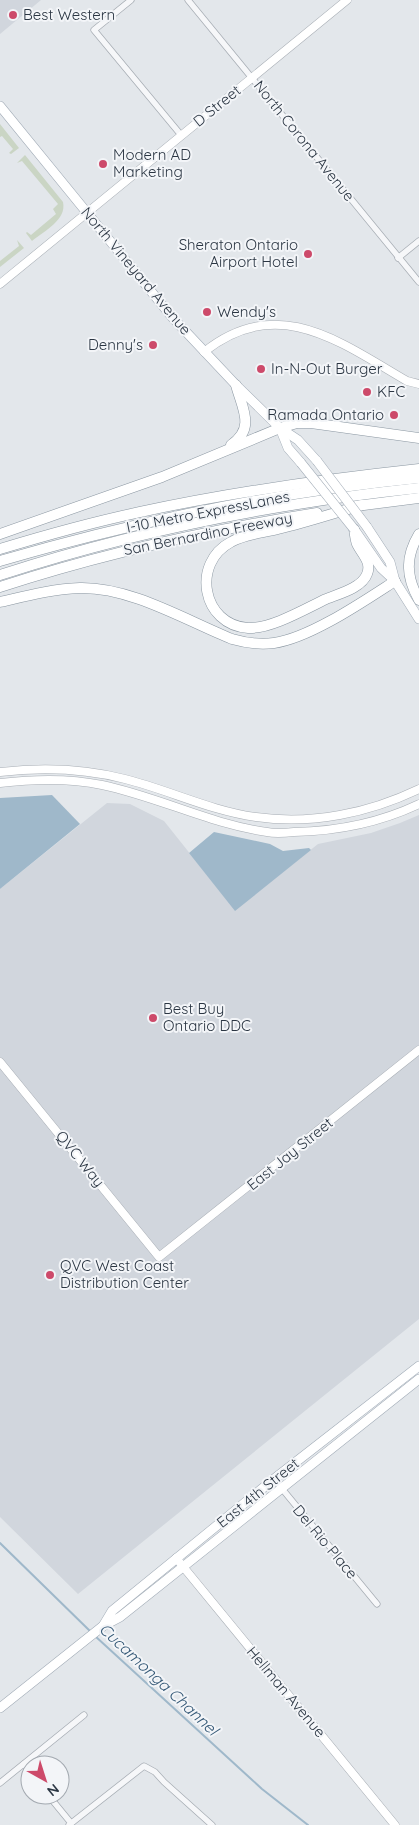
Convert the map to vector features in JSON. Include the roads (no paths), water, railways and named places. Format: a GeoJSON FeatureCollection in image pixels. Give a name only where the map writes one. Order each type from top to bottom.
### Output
{"type":"FeatureCollection","features":[{"type":"Feature","properties":{"kind":"highway"},"geometry":{"type":"LineString","coordinates":[[215,456],[238,440],[245,427],[246,420],[236,385]]}},
{"type":"Feature","properties":{"kind":"highway"},"geometry":{"type":"LineString","coordinates":[[0,534],[162,476],[280,428],[297,423],[312,423],[419,438]]}},
{"type":"Feature","properties":{"kind":"highway"},"geometry":{"type":"LineString","coordinates":[[0,549],[139,512],[202,499],[327,480],[419,469]]}},
{"type":"Feature","properties":{"kind":"highway","name":"I-10 Metro ExpressLanes"},"geometry":{"type":"LineString","coordinates":[[0,561],[80,538],[206,510],[304,493],[419,478]]}},
{"type":"Feature","properties":{"kind":"highway","name":"I-10 Metro ExpressLanes"},"geometry":{"type":"LineString","coordinates":[[0,575],[81,551],[218,519],[314,502],[419,488]]}},
{"type":"Feature","properties":{"kind":"highway","name":"San Bernardino Freeway"},"geometry":{"type":"LineString","coordinates":[[0,587],[83,561],[228,527],[362,505],[419,498]]}},
{"type":"Feature","properties":{"kind":"highway"},"geometry":{"type":"LineString","coordinates":[[354,529],[356,542],[365,557],[369,569],[364,580],[351,588],[268,625],[258,627],[242,627],[231,623],[213,606],[206,586],[208,571],[215,556],[227,544],[236,539],[280,529],[362,505]]}},
{"type":"Feature","properties":{"kind":"highway"},"geometry":{"type":"LineString","coordinates":[[419,534],[410,554],[409,571],[411,586],[419,600]]}},
{"type":"Feature","properties":{"kind":"highway"},"geometry":{"type":"LineString","coordinates":[[0,602],[67,589],[108,590],[135,598],[232,639],[245,643],[261,644],[280,642],[301,634],[337,616],[395,581]]}},
{"type":"Feature","properties":{"kind":"main road","name":"North Vineyard Avenue"},"geometry":{"type":"LineString","coordinates":[[0,106],[172,317],[236,385],[280,428],[298,440],[317,462],[367,527],[390,562],[395,581]]}},
{"type":"Feature","properties":{"kind":"main road","name":"North Vineyard Avenue"},"geometry":{"type":"LineString","coordinates":[[280,428],[288,448],[354,529],[381,568],[395,581],[419,619]]}},
{"type":"Feature","properties":{"kind":"main road","name":"East 4th Street"},"geometry":{"type":"LineString","coordinates":[[103,1626],[112,1611],[176,1558],[419,1366]]}},
{"type":"Feature","properties":{"kind":"main road","name":"East 4th Street"},"geometry":{"type":"LineString","coordinates":[[0,1708],[103,1626],[120,1617],[184,1567],[419,1379]]}},
{"type":"Feature","properties":{"kind":"street"},"geometry":{"type":"LineString","coordinates":[[131,0],[94,30],[181,135]]}},
{"type":"Feature","properties":{"kind":"street","name":"North Corona Avenue"},"geometry":{"type":"LineString","coordinates":[[188,0],[419,282]]}},
{"type":"Feature","properties":{"kind":"street","name":"D Street"},"geometry":{"type":"LineString","coordinates":[[0,284],[347,0]]}},
{"type":"Feature","properties":{"kind":"street"},"geometry":{"type":"LineString","coordinates":[[398,258],[419,241]]}},
{"type":"Feature","properties":{"kind":"street"},"geometry":{"type":"LineString","coordinates":[[204,352],[225,336],[256,326],[279,324],[305,329],[334,338],[407,380],[419,384]]}},
{"type":"Feature","properties":{"kind":"street"},"geometry":{"type":"LineString","coordinates":[[0,772],[33,768],[70,769],[102,774],[126,779],[218,809],[256,817],[292,819],[322,818],[350,814],[380,806],[419,789]]}},
{"type":"Feature","properties":{"kind":"street"},"geometry":{"type":"LineString","coordinates":[[0,783],[22,780],[63,780],[103,785],[155,800],[215,821],[269,833],[305,832],[360,825],[390,817],[419,804]]}},
{"type":"Feature","properties":{"kind":"street","name":"East Jay Street"},"geometry":{"type":"LineString","coordinates":[[160,1257],[419,1050]]}},
{"type":"Feature","properties":{"kind":"street","name":"QVC Way"},"geometry":{"type":"LineString","coordinates":[[0,1062],[160,1257]]}},
{"type":"Feature","properties":{"kind":"street","name":"Del Rio Place"},"geometry":{"type":"LineString","coordinates":[[274,1479],[377,1604]]}},
{"type":"Feature","properties":{"kind":"street","name":"Hellman Avenue"},"geometry":{"type":"LineString","coordinates":[[176,1558],[395,1825]]}},
{"type":"Feature","properties":{"kind":"street"},"geometry":{"type":"LineString","coordinates":[[35,1755],[84,1715]]}},
{"type":"Feature","properties":{"kind":"street"},"geometry":{"type":"LineString","coordinates":[[56,1805],[70,1824],[144,1766],[155,1772],[210,1824]]}},
{"type":"Feature","properties":{"kind":"street"},"geometry":{"type":"LineString","coordinates":[[0,1783],[20,1767]]}},
{"type":"Feature","properties":{"kind":"water"},"geometry":{"type":"Polygon","coordinates":[[[52,795],[80,824],[0,889],[0,798],[52,795]]]}},
{"type":"Feature","properties":{"kind":"water"},"geometry":{"type":"Polygon","coordinates":[[[214,832],[270,844],[283,851],[309,848],[311,850],[235,911],[189,853],[214,832]]]}},
{"type":"Feature","properties":{"kind":"waterway","name":"Cucamonga Channel"},"geometry":{"type":"LineString","coordinates":[[0,1543],[91,1632]]}},
{"type":"Feature","properties":{"kind":"waterway","name":"Cucamonga Channel"},"geometry":{"type":"LineString","coordinates":[[95,1636],[262,1789],[308,1825]]}},
{"type":"Feature","properties":{"kind":"place","name":"Best Western"},"geometry":{"type":"Point","coordinates":[13,15]}},
{"type":"Feature","properties":{"kind":"place","name":"Modern AD Marketing"},"geometry":{"type":"Point","coordinates":[103,164]}},
{"type":"Feature","properties":{"kind":"place","name":"Sheraton Ontario Airport Hotel"},"geometry":{"type":"Point","coordinates":[308,254]}},
{"type":"Feature","properties":{"kind":"place","name":"Wendy's"},"geometry":{"type":"Point","coordinates":[207,312]}},
{"type":"Feature","properties":{"kind":"place","name":"Denny's"},"geometry":{"type":"Point","coordinates":[153,345]}},
{"type":"Feature","properties":{"kind":"place","name":"In-N-Out Burger"},"geometry":{"type":"Point","coordinates":[261,369]}},
{"type":"Feature","properties":{"kind":"place","name":"KFC"},"geometry":{"type":"Point","coordinates":[367,392]}},
{"type":"Feature","properties":{"kind":"place","name":"Ramada Ontario"},"geometry":{"type":"Point","coordinates":[394,415]}},
{"type":"Feature","properties":{"kind":"place","name":"Best Buy Ontario DDC"},"geometry":{"type":"Point","coordinates":[153,1018]}},
{"type":"Feature","properties":{"kind":"place","name":"QVC West Coast Distribution Center"},"geometry":{"type":"Point","coordinates":[50,1275]}}]}
